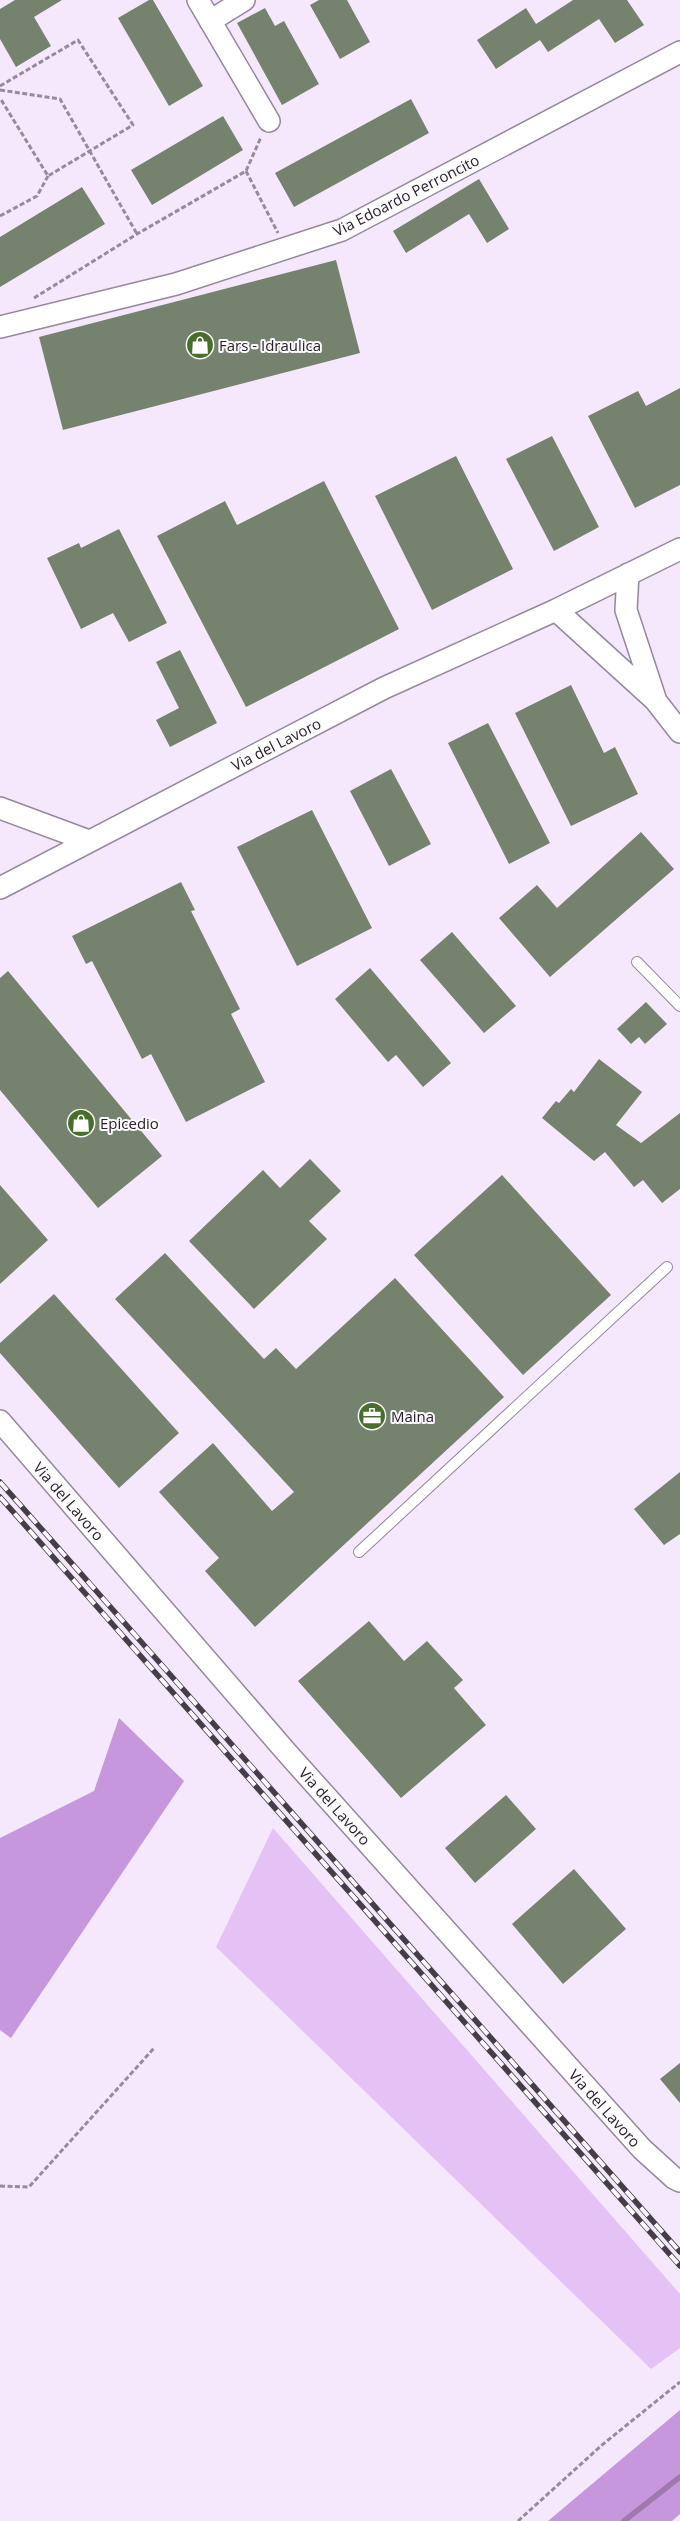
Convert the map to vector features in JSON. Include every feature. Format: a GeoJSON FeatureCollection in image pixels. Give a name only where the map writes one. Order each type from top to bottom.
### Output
{"type":"FeatureCollection","features":[{"type":"Feature","properties":{"kind":"street"},"geometry":{"type":"LineString","coordinates":[[198,0],[269,121]]}},
{"type":"Feature","properties":{"kind":"street"},"geometry":{"type":"LineString","coordinates":[[210,21],[244,0]]}},
{"type":"Feature","properties":{"kind":"street","name":"Via Edoardo Perroncito"},"geometry":{"type":"LineString","coordinates":[[0,327],[176,284],[342,230],[680,52]]}},
{"type":"Feature","properties":{"kind":"street","name":"Via del Lavoro"},"geometry":{"type":"LineString","coordinates":[[0,888],[384,688],[556,610],[680,549]]}},
{"type":"Feature","properties":{"kind":"street"},"geometry":{"type":"LineString","coordinates":[[628,574],[626,610],[656,700]]}},
{"type":"Feature","properties":{"kind":"street"},"geometry":{"type":"LineString","coordinates":[[556,610],[656,700],[680,732]]}},
{"type":"Feature","properties":{"kind":"street"},"geometry":{"type":"LineString","coordinates":[[0,808],[89,841]]}},
{"type":"Feature","properties":{"kind":"street","name":"Via del Lavoro"},"geometry":{"type":"LineString","coordinates":[[0,1421],[321,1791],[642,2149],[674,2178],[680,2181]]}},
{"type":"Feature","properties":{"kind":"lane"},"geometry":{"type":"LineString","coordinates":[[637,962],[680,1006]]}},
{"type":"Feature","properties":{"kind":"lane"},"geometry":{"type":"LineString","coordinates":[[359,1552],[668,1267]]}},
{"type":"Feature","properties":{"kind":"path"},"geometry":{"type":"LineString","coordinates":[[0,86],[78,40],[133,125],[88,150],[48,176],[37,196],[0,216]]}},
{"type":"Feature","properties":{"kind":"path"},"geometry":{"type":"LineString","coordinates":[[0,90],[60,99],[137,234]]}},
{"type":"Feature","properties":{"kind":"path"},"geometry":{"type":"LineString","coordinates":[[0,98],[48,176]]}},
{"type":"Feature","properties":{"kind":"path"},"geometry":{"type":"LineString","coordinates":[[25,322],[31,300],[137,234],[246,172],[269,121]]}},
{"type":"Feature","properties":{"kind":"path"},"geometry":{"type":"LineString","coordinates":[[246,172],[286,248]]}},
{"type":"Feature","properties":{"kind":"path"},"geometry":{"type":"LineString","coordinates":[[0,2186],[29,2187],[155,2048]]}},
{"type":"Feature","properties":{"kind":"path"},"geometry":{"type":"LineString","coordinates":[[518,2521],[602,2445],[680,2382]]}},
{"type":"Feature","properties":{"kind":"shaded area"},"geometry":{"type":"Polygon","coordinates":[[[119,1718],[184,1781],[11,2038],[0,2030],[0,1838],[94,1791],[119,1718]]]}},
{"type":"Feature","properties":{"kind":"shaded area"},"geometry":{"type":"Polygon","coordinates":[[[273,1828],[680,2294],[680,2348],[651,2369],[216,1947],[273,1828]]]}},
{"type":"Feature","properties":{"kind":"shaded area"},"geometry":{"type":"Polygon","coordinates":[[[680,2410],[680,2514],[672,2521],[548,2521],[680,2410]]]}},
{"type":"Feature","properties":{"kind":"building"},"geometry":{"type":"Polygon","coordinates":[[[15,0],[62,0],[34,17],[51,46],[16,67],[0,39],[0,9],[15,0]]]}},
{"type":"Feature","properties":{"kind":"building"},"geometry":{"type":"Polygon","coordinates":[[[149,0],[153,0],[203,86],[169,106],[118,18],[149,0]]]}},
{"type":"Feature","properties":{"kind":"building"},"geometry":{"type":"Polygon","coordinates":[[[319,0],[347,0],[370,42],[340,59],[310,5],[319,0]]]}},
{"type":"Feature","properties":{"kind":"building"},"geometry":{"type":"Polygon","coordinates":[[[573,0],[627,0],[644,25],[615,43],[599,19],[548,52],[540,40],[496,69],[477,40],[526,8],[536,24],[573,0]]]}},
{"type":"Feature","properties":{"kind":"building"},"geometry":{"type":"Polygon","coordinates":[[[265,8],[275,26],[284,21],[319,84],[282,105],[237,23],[265,8]]]}},
{"type":"Feature","properties":{"kind":"building"},"geometry":{"type":"Polygon","coordinates":[[[411,99],[429,133],[294,207],[275,173],[411,99]]]}},
{"type":"Feature","properties":{"kind":"building"},"geometry":{"type":"Polygon","coordinates":[[[223,116],[243,150],[152,205],[131,170],[223,116]]]}},
{"type":"Feature","properties":{"kind":"building"},"geometry":{"type":"Polygon","coordinates":[[[479,179],[509,229],[487,243],[469,214],[406,253],[393,231],[479,179]]]}},
{"type":"Feature","properties":{"kind":"building"},"geometry":{"type":"Polygon","coordinates":[[[82,187],[105,224],[0,287],[0,237],[82,187]]]}},
{"type":"Feature","properties":{"kind":"building","name":"Fars - Idraulica"},"geometry":{"type":"Polygon","coordinates":[[[336,260],[360,353],[63,430],[39,337],[336,260]]]}},
{"type":"Feature","properties":{"kind":"building"},"geometry":{"type":"Polygon","coordinates":[[[680,388],[680,485],[635,508],[588,416],[638,391],[646,406],[680,388]]]}},
{"type":"Feature","properties":{"kind":"building"},"geometry":{"type":"Polygon","coordinates":[[[552,436],[599,527],[554,551],[506,459],[552,436]]]}},
{"type":"Feature","properties":{"kind":"building"},"geometry":{"type":"Polygon","coordinates":[[[456,456],[513,569],[432,610],[375,496],[456,456]]]}},
{"type":"Feature","properties":{"kind":"building"},"geometry":{"type":"Polygon","coordinates":[[[324,481],[399,629],[246,707],[157,536],[225,501],[237,525],[324,481]]]}},
{"type":"Feature","properties":{"kind":"building"},"geometry":{"type":"Polygon","coordinates":[[[119,529],[167,623],[129,642],[113,613],[81,629],[47,558],[79,543],[81,548],[119,529]]]}},
{"type":"Feature","properties":{"kind":"building"},"geometry":{"type":"Polygon","coordinates":[[[180,650],[217,723],[170,747],[156,720],[179,708],[156,662],[180,650]]]}},
{"type":"Feature","properties":{"kind":"building"},"geometry":{"type":"Polygon","coordinates":[[[571,685],[604,753],[615,747],[638,794],[571,826],[515,713],[571,685]]]}},
{"type":"Feature","properties":{"kind":"building"},"geometry":{"type":"Polygon","coordinates":[[[488,723],[550,843],[509,864],[448,743],[488,723]]]}},
{"type":"Feature","properties":{"kind":"building"},"geometry":{"type":"Polygon","coordinates":[[[391,769],[431,844],[389,866],[350,791],[391,769]]]}},
{"type":"Feature","properties":{"kind":"building"},"geometry":{"type":"Polygon","coordinates":[[[312,810],[372,928],[297,966],[237,847],[312,810]]]}},
{"type":"Feature","properties":{"kind":"building"},"geometry":{"type":"Polygon","coordinates":[[[641,832],[674,869],[550,977],[499,918],[537,885],[557,908],[641,832]]]}},
{"type":"Feature","properties":{"kind":"building"},"geometry":{"type":"Polygon","coordinates":[[[181,882],[195,910],[191,911],[240,1009],[231,1014],[265,1082],[186,1122],[151,1054],[142,1059],[92,961],[86,964],[72,936],[181,882]]]}},
{"type":"Feature","properties":{"kind":"building"},"geometry":{"type":"Polygon","coordinates":[[[452,932],[516,1006],[484,1033],[420,960],[452,932]]]}},
{"type":"Feature","properties":{"kind":"building"},"geometry":{"type":"Polygon","coordinates":[[[370,968],[451,1063],[423,1087],[396,1055],[388,1062],[335,999],[370,968]]]}},
{"type":"Feature","properties":{"kind":"building","name":"Epicedio"},"geometry":{"type":"Polygon","coordinates":[[[8,971],[162,1156],[98,1208],[0,1090],[0,978],[8,971]]]}},
{"type":"Feature","properties":{"kind":"building"},"geometry":{"type":"Polygon","coordinates":[[[646,1002],[667,1024],[645,1044],[639,1037],[631,1044],[617,1029],[646,1002]]]}},
{"type":"Feature","properties":{"kind":"building"},"geometry":{"type":"Polygon","coordinates":[[[599,1059],[642,1092],[616,1125],[641,1143],[680,1113],[680,1189],[662,1203],[643,1180],[634,1187],[605,1152],[594,1161],[542,1118],[556,1101],[559,1103],[571,1089],[574,1092],[599,1059]]]}},
{"type":"Feature","properties":{"kind":"building"},"geometry":{"type":"Polygon","coordinates":[[[310,1159],[341,1191],[309,1221],[327,1239],[254,1309],[189,1241],[263,1170],[280,1188],[310,1159]]]}},
{"type":"Feature","properties":{"kind":"building"},"geometry":{"type":"Polygon","coordinates":[[[502,1175],[611,1295],[523,1375],[414,1255],[502,1175]]]}},
{"type":"Feature","properties":{"kind":"building"},"geometry":{"type":"Polygon","coordinates":[[[0,1185],[48,1240],[0,1284],[0,1185]]]}},
{"type":"Feature","properties":{"kind":"building"},"geometry":{"type":"Polygon","coordinates":[[[165,1253],[264,1359],[276,1348],[296,1369],[395,1278],[504,1397],[255,1627],[205,1571],[219,1558],[159,1492],[213,1443],[272,1511],[294,1492],[115,1299],[165,1253]]]}},
{"type":"Feature","properties":{"kind":"building"},"geometry":{"type":"Polygon","coordinates":[[[54,1294],[179,1433],[119,1488],[0,1353],[0,1343],[54,1294]]]}},
{"type":"Feature","properties":{"kind":"building"},"geometry":{"type":"Polygon","coordinates":[[[680,1472],[680,1534],[664,1545],[634,1509],[680,1472]]]}},
{"type":"Feature","properties":{"kind":"building"},"geometry":{"type":"Polygon","coordinates":[[[369,1621],[404,1661],[427,1641],[463,1680],[454,1688],[486,1725],[401,1798],[298,1681],[369,1621]]]}},
{"type":"Feature","properties":{"kind":"building"},"geometry":{"type":"Polygon","coordinates":[[[506,1795],[536,1829],[475,1883],[445,1848],[506,1795]]]}},
{"type":"Feature","properties":{"kind":"building"},"geometry":{"type":"Polygon","coordinates":[[[574,1869],[626,1929],[563,1984],[512,1924],[574,1869]]]}},
{"type":"Feature","properties":{"kind":"building"},"geometry":{"type":"Polygon","coordinates":[[[680,2063],[680,2103],[660,2079],[680,2063]]]}},
{"type":"Feature","properties":{"kind":"waterway"},"geometry":{"type":"LineString","coordinates":[[624,2521],[680,2477]]}},
{"type":"Feature","properties":{"kind":"railway"},"geometry":{"type":"LineString","coordinates":[[0,1482],[680,2252]]}},
{"type":"Feature","properties":{"kind":"railway"},"geometry":{"type":"LineString","coordinates":[[0,1497],[680,2266]]}},
{"type":"Feature","properties":{"kind":"place","name":"Fars - Idraulica"},"geometry":{"type":"Point","coordinates":[200,345]}},
{"type":"Feature","properties":{"kind":"place","name":"Epicedio"},"geometry":{"type":"Point","coordinates":[81,1123]}},
{"type":"Feature","properties":{"kind":"place","name":"Maina"},"geometry":{"type":"Point","coordinates":[372,1416]}}]}
